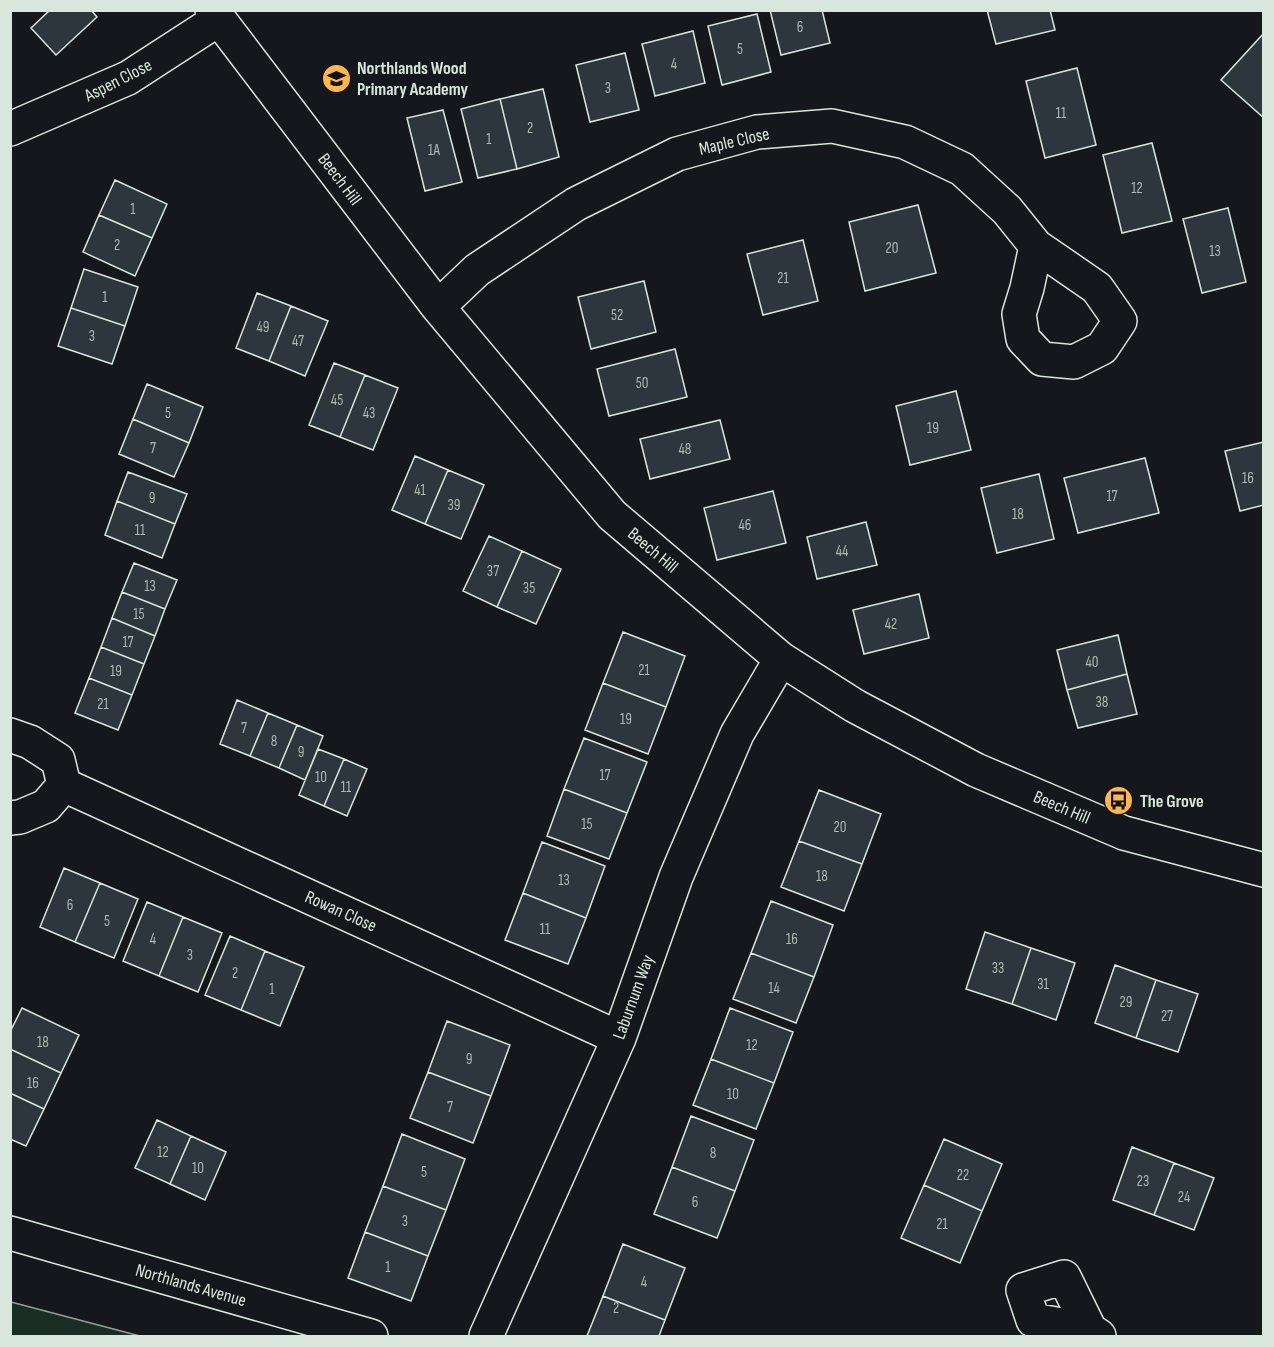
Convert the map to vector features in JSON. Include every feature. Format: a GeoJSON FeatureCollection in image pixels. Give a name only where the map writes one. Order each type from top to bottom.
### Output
{"type":"FeatureCollection","features":[{"type":"Feature","properties":{"kind":"street","name":"Aspen Close"},"geometry":{"type":"LineString","coordinates":[[10,129],[128,78],[216,15]]}},
{"type":"Feature","properties":{"kind":"street","name":"Beech Hill"},"geometry":{"type":"LineString","coordinates":[[216,15],[438,307],[612,515],[781,659],[855,706],[976,770],[1124,833],[1263,867]]}},
{"type":"Feature","properties":{"kind":"street","name":"Maple Close"},"geometry":{"type":"LineString","coordinates":[[438,307],[477,270],[576,204],[677,154],[757,132],[832,126],[905,142],[962,169],[1007,210],[1036,246]]}},
{"type":"Feature","properties":{"kind":"street","name":"Laburnum Way"},"geometry":{"type":"LineString","coordinates":[[486,1336],[619,1038],[676,878],[737,734],[781,659]]}},
{"type":"Feature","properties":{"kind":"street"},"geometry":{"type":"LineString","coordinates":[[10,735],[30,742],[58,760],[64,785],[46,806],[20,817],[10,818]]}},
{"type":"Feature","properties":{"kind":"street","name":"Rowan Close"},"geometry":{"type":"LineString","coordinates":[[64,785],[619,1038]]}},
{"type":"Feature","properties":{"kind":"street","name":"Northlands Avenue"},"geometry":{"type":"LineString","coordinates":[[10,1233],[371,1336]]}},
{"type":"Feature","properties":{"kind":"green space"},"geometry":{"type":"Polygon","coordinates":[[[11,1302],[140,1336],[11,1336],[11,1302]]]}},
{"type":"Feature","properties":{"kind":"building"},"geometry":{"type":"Polygon","coordinates":[[[50,10],[91,10],[97,17],[56,55],[31,28],[50,10]]]}},
{"type":"Feature","properties":{"kind":"building"},"geometry":{"type":"Polygon","coordinates":[[[770,10],[822,10],[830,43],[781,55],[770,10]]]}},
{"type":"Feature","properties":{"kind":"building"},"geometry":{"type":"Polygon","coordinates":[[[987,10],[1050,10],[1055,30],[996,44],[987,10]]]}},
{"type":"Feature","properties":{"kind":"building"},"geometry":{"type":"Polygon","coordinates":[[[757,14],[771,72],[722,85],[708,26],[757,14]]]}},
{"type":"Feature","properties":{"kind":"building"},"geometry":{"type":"Polygon","coordinates":[[[693,31],[705,83],[655,96],[642,44],[693,31]]]}},
{"type":"Feature","properties":{"kind":"building"},"geometry":{"type":"Polygon","coordinates":[[[1264,33],[1264,118],[1221,80],[1264,33]]]}},
{"type":"Feature","properties":{"kind":"building"},"geometry":{"type":"Polygon","coordinates":[[[625,53],[639,110],[590,122],[576,65],[625,53]]]}},
{"type":"Feature","properties":{"kind":"building"},"geometry":{"type":"Polygon","coordinates":[[[1077,68],[1096,145],[1045,158],[1026,81],[1077,68]]]}},
{"type":"Feature","properties":{"kind":"building"},"geometry":{"type":"Polygon","coordinates":[[[543,89],[559,157],[517,169],[500,99],[543,89]]]}},
{"type":"Feature","properties":{"kind":"building"},"geometry":{"type":"Polygon","coordinates":[[[500,99],[517,169],[478,178],[461,109],[500,99]]]}},
{"type":"Feature","properties":{"kind":"building"},"geometry":{"type":"Polygon","coordinates":[[[443,110],[462,182],[425,191],[407,118],[443,110]]]}},
{"type":"Feature","properties":{"kind":"building"},"geometry":{"type":"Polygon","coordinates":[[[1152,143],[1172,221],[1122,233],[1103,155],[1152,143]]]}},
{"type":"Feature","properties":{"kind":"building"},"geometry":{"type":"Polygon","coordinates":[[[115,180],[167,204],[152,238],[99,215],[115,180]]]}},
{"type":"Feature","properties":{"kind":"building"},"geometry":{"type":"Polygon","coordinates":[[[918,205],[936,273],[865,291],[849,222],[918,205]]]}},
{"type":"Feature","properties":{"kind":"building"},"geometry":{"type":"Polygon","coordinates":[[[1228,208],[1246,282],[1202,293],[1183,219],[1228,208]]]}},
{"type":"Feature","properties":{"kind":"building"},"geometry":{"type":"Polygon","coordinates":[[[99,215],[152,238],[135,276],[83,252],[99,215]]]}},
{"type":"Feature","properties":{"kind":"building"},"geometry":{"type":"Polygon","coordinates":[[[803,240],[818,301],[763,315],[747,254],[803,240]]]}},
{"type":"Feature","properties":{"kind":"building"},"geometry":{"type":"Polygon","coordinates":[[[84,269],[138,287],[125,326],[71,308],[84,269]]]}},
{"type":"Feature","properties":{"kind":"building"},"geometry":{"type":"Polygon","coordinates":[[[644,281],[656,332],[591,349],[578,297],[644,281]]]}},
{"type":"Feature","properties":{"kind":"building"},"geometry":{"type":"Polygon","coordinates":[[[257,293],[291,306],[269,361],[236,348],[257,293]]]}},
{"type":"Feature","properties":{"kind":"building"},"geometry":{"type":"Polygon","coordinates":[[[291,306],[328,321],[305,376],[269,361],[291,306]]]}},
{"type":"Feature","properties":{"kind":"building"},"geometry":{"type":"Polygon","coordinates":[[[71,308],[125,326],[112,364],[58,346],[71,308]]]}},
{"type":"Feature","properties":{"kind":"building"},"geometry":{"type":"Polygon","coordinates":[[[675,349],[687,397],[609,416],[597,369],[675,349]]]}},
{"type":"Feature","properties":{"kind":"building"},"geometry":{"type":"Polygon","coordinates":[[[334,363],[365,375],[340,437],[309,425],[334,363]]]}},
{"type":"Feature","properties":{"kind":"building"},"geometry":{"type":"Polygon","coordinates":[[[365,375],[398,388],[373,450],[340,437],[365,375]]]}},
{"type":"Feature","properties":{"kind":"building"},"geometry":{"type":"Polygon","coordinates":[[[147,384],[203,407],[189,443],[133,419],[147,384]]]}},
{"type":"Feature","properties":{"kind":"building"},"geometry":{"type":"Polygon","coordinates":[[[956,391],[971,450],[910,465],[896,406],[956,391]]]}},
{"type":"Feature","properties":{"kind":"building"},"geometry":{"type":"Polygon","coordinates":[[[133,419],[189,443],[174,477],[119,454],[133,419]]]}},
{"type":"Feature","properties":{"kind":"building"},"geometry":{"type":"Polygon","coordinates":[[[720,420],[730,459],[650,479],[640,439],[720,420]]]}},
{"type":"Feature","properties":{"kind":"building"},"geometry":{"type":"Polygon","coordinates":[[[1264,442],[1264,505],[1240,511],[1225,451],[1264,442]]]}},
{"type":"Feature","properties":{"kind":"building"},"geometry":{"type":"Polygon","coordinates":[[[415,456],[448,470],[425,524],[392,510],[415,456]]]}},
{"type":"Feature","properties":{"kind":"building"},"geometry":{"type":"Polygon","coordinates":[[[1145,458],[1159,513],[1078,533],[1064,478],[1145,458]]]}},
{"type":"Feature","properties":{"kind":"building"},"geometry":{"type":"Polygon","coordinates":[[[448,470],[484,485],[461,539],[425,524],[448,470]]]}},
{"type":"Feature","properties":{"kind":"building"},"geometry":{"type":"Polygon","coordinates":[[[128,472],[187,494],[175,524],[117,501],[128,472]]]}},
{"type":"Feature","properties":{"kind":"building"},"geometry":{"type":"Polygon","coordinates":[[[1039,474],[1054,539],[997,553],[981,488],[1039,474]]]}},
{"type":"Feature","properties":{"kind":"building"},"geometry":{"type":"Polygon","coordinates":[[[773,491],[786,543],[717,560],[704,508],[773,491]]]}},
{"type":"Feature","properties":{"kind":"building"},"geometry":{"type":"Polygon","coordinates":[[[117,501],[175,524],[162,558],[105,535],[117,501]]]}},
{"type":"Feature","properties":{"kind":"building"},"geometry":{"type":"Polygon","coordinates":[[[866,522],[877,565],[817,579],[807,537],[866,522]]]}},
{"type":"Feature","properties":{"kind":"building"},"geometry":{"type":"Polygon","coordinates":[[[489,536],[522,551],[497,607],[463,591],[489,536]]]}},
{"type":"Feature","properties":{"kind":"building"},"geometry":{"type":"Polygon","coordinates":[[[522,551],[561,569],[536,624],[497,607],[522,551]]]}},
{"type":"Feature","properties":{"kind":"building"},"geometry":{"type":"Polygon","coordinates":[[[134,563],[177,580],[165,609],[122,592],[134,563]]]}},
{"type":"Feature","properties":{"kind":"building"},"geometry":{"type":"Polygon","coordinates":[[[122,592],[165,609],[155,636],[112,618],[122,592]]]}},
{"type":"Feature","properties":{"kind":"building"},"geometry":{"type":"Polygon","coordinates":[[[919,594],[929,638],[864,654],[853,610],[919,594]]]}},
{"type":"Feature","properties":{"kind":"building"},"geometry":{"type":"Polygon","coordinates":[[[112,618],[155,636],[144,664],[101,647],[112,618]]]}},
{"type":"Feature","properties":{"kind":"building"},"geometry":{"type":"Polygon","coordinates":[[[623,632],[685,656],[666,707],[603,683],[623,632]]]}},
{"type":"Feature","properties":{"kind":"building"},"geometry":{"type":"Polygon","coordinates":[[[1118,635],[1127,674],[1067,690],[1057,650],[1118,635]]]}},
{"type":"Feature","properties":{"kind":"building"},"geometry":{"type":"Polygon","coordinates":[[[101,647],[144,664],[132,695],[89,678],[101,647]]]}},
{"type":"Feature","properties":{"kind":"building"},"geometry":{"type":"Polygon","coordinates":[[[1127,674],[1137,714],[1078,728],[1067,690],[1127,674]]]}},
{"type":"Feature","properties":{"kind":"building"},"geometry":{"type":"Polygon","coordinates":[[[89,678],[132,695],[118,730],[75,713],[89,678]]]}},
{"type":"Feature","properties":{"kind":"building"},"geometry":{"type":"Polygon","coordinates":[[[603,683],[666,707],[648,754],[585,730],[603,683]]]}},
{"type":"Feature","properties":{"kind":"building"},"geometry":{"type":"Polygon","coordinates":[[[237,700],[268,713],[250,756],[220,744],[237,700]]]}},
{"type":"Feature","properties":{"kind":"building"},"geometry":{"type":"Polygon","coordinates":[[[268,713],[297,725],[279,768],[250,756],[268,713]]]}},
{"type":"Feature","properties":{"kind":"building"},"geometry":{"type":"Polygon","coordinates":[[[297,725],[323,736],[305,780],[279,768],[297,725]]]}},
{"type":"Feature","properties":{"kind":"building"},"geometry":{"type":"Polygon","coordinates":[[[584,738],[647,762],[627,813],[564,789],[584,738]]]}},
{"type":"Feature","properties":{"kind":"building"},"geometry":{"type":"Polygon","coordinates":[[[318,749],[344,759],[324,806],[299,795],[318,749]]]}},
{"type":"Feature","properties":{"kind":"building"},"geometry":{"type":"Polygon","coordinates":[[[344,759],[367,769],[347,816],[324,806],[344,759]]]}},
{"type":"Feature","properties":{"kind":"building"},"geometry":{"type":"Polygon","coordinates":[[[564,789],[627,813],[609,859],[547,836],[564,789]]]}},
{"type":"Feature","properties":{"kind":"building"},"geometry":{"type":"Polygon","coordinates":[[[819,790],[881,814],[862,864],[799,841],[819,790]]]}},
{"type":"Feature","properties":{"kind":"building"},"geometry":{"type":"Polygon","coordinates":[[[799,841],[862,864],[844,911],[781,887],[799,841]]]}},
{"type":"Feature","properties":{"kind":"building"},"geometry":{"type":"Polygon","coordinates":[[[542,842],[605,866],[586,918],[523,893],[542,842]]]}},
{"type":"Feature","properties":{"kind":"building"},"geometry":{"type":"Polygon","coordinates":[[[64,868],[100,883],[75,942],[40,927],[64,868]]]}},
{"type":"Feature","properties":{"kind":"building"},"geometry":{"type":"Polygon","coordinates":[[[100,883],[138,899],[114,958],[75,942],[100,883]]]}},
{"type":"Feature","properties":{"kind":"building"},"geometry":{"type":"Polygon","coordinates":[[[523,893],[586,918],[568,964],[505,940],[523,893]]]}},
{"type":"Feature","properties":{"kind":"building"},"geometry":{"type":"Polygon","coordinates":[[[771,901],[833,925],[814,977],[751,953],[771,901]]]}},
{"type":"Feature","properties":{"kind":"building"},"geometry":{"type":"Polygon","coordinates":[[[147,902],[183,917],[159,976],[123,961],[147,902]]]}},
{"type":"Feature","properties":{"kind":"building"},"geometry":{"type":"Polygon","coordinates":[[[183,917],[222,933],[198,992],[159,976],[183,917]]]}},
{"type":"Feature","properties":{"kind":"building"},"geometry":{"type":"Polygon","coordinates":[[[985,932],[1031,948],[1012,1004],[966,989],[985,932]]]}},
{"type":"Feature","properties":{"kind":"building"},"geometry":{"type":"Polygon","coordinates":[[[230,936],[265,951],[241,1010],[205,995],[230,936]]]}},
{"type":"Feature","properties":{"kind":"building"},"geometry":{"type":"Polygon","coordinates":[[[1031,948],[1075,963],[1056,1020],[1012,1004],[1031,948]]]}},
{"type":"Feature","properties":{"kind":"building"},"geometry":{"type":"Polygon","coordinates":[[[265,951],[304,967],[280,1026],[241,1010],[265,951]]]}},
{"type":"Feature","properties":{"kind":"building"},"geometry":{"type":"Polygon","coordinates":[[[751,953],[814,977],[796,1023],[733,999],[751,953]]]}},
{"type":"Feature","properties":{"kind":"building"},"geometry":{"type":"Polygon","coordinates":[[[1115,965],[1156,980],[1136,1038],[1095,1023],[1115,965]]]}},
{"type":"Feature","properties":{"kind":"building"},"geometry":{"type":"Polygon","coordinates":[[[1156,980],[1198,994],[1178,1052],[1136,1038],[1156,980]]]}},
{"type":"Feature","properties":{"kind":"building"},"geometry":{"type":"Polygon","coordinates":[[[22,1008],[79,1035],[61,1073],[10,1049],[10,1032],[22,1008]]]}},
{"type":"Feature","properties":{"kind":"building"},"geometry":{"type":"Polygon","coordinates":[[[730,1008],[793,1032],[774,1083],[711,1059],[730,1008]]]}},
{"type":"Feature","properties":{"kind":"building"},"geometry":{"type":"Polygon","coordinates":[[[447,1021],[510,1045],[491,1096],[428,1072],[447,1021]]]}},
{"type":"Feature","properties":{"kind":"building"},"geometry":{"type":"Polygon","coordinates":[[[10,1049],[61,1073],[44,1109],[10,1093],[10,1049]]]}},
{"type":"Feature","properties":{"kind":"building"},"geometry":{"type":"Polygon","coordinates":[[[711,1059],[774,1083],[756,1129],[693,1105],[711,1059]]]}},
{"type":"Feature","properties":{"kind":"building"},"geometry":{"type":"Polygon","coordinates":[[[428,1072],[491,1096],[473,1143],[410,1118],[428,1072]]]}},
{"type":"Feature","properties":{"kind":"building"},"geometry":{"type":"Polygon","coordinates":[[[10,1093],[44,1109],[26,1146],[10,1139],[10,1093]]]}},
{"type":"Feature","properties":{"kind":"building"},"geometry":{"type":"Polygon","coordinates":[[[691,1116],[754,1140],[735,1191],[672,1167],[691,1116]]]}},
{"type":"Feature","properties":{"kind":"building"},"geometry":{"type":"Polygon","coordinates":[[[157,1120],[191,1136],[170,1184],[135,1168],[157,1120]]]}},
{"type":"Feature","properties":{"kind":"building"},"geometry":{"type":"Polygon","coordinates":[[[402,1134],[465,1159],[446,1210],[383,1186],[402,1134]]]}},
{"type":"Feature","properties":{"kind":"building"},"geometry":{"type":"Polygon","coordinates":[[[191,1136],[226,1152],[205,1200],[170,1184],[191,1136]]]}},
{"type":"Feature","properties":{"kind":"building"},"geometry":{"type":"Polygon","coordinates":[[[944,1139],[1002,1164],[982,1211],[924,1185],[944,1139]]]}},
{"type":"Feature","properties":{"kind":"building"},"geometry":{"type":"Polygon","coordinates":[[[1132,1147],[1174,1163],[1154,1215],[1113,1200],[1132,1147]]]}},
{"type":"Feature","properties":{"kind":"building"},"geometry":{"type":"Polygon","coordinates":[[[1174,1163],[1214,1178],[1194,1230],[1154,1215],[1174,1163]]]}},
{"type":"Feature","properties":{"kind":"building"},"geometry":{"type":"Polygon","coordinates":[[[672,1167],[735,1191],[717,1238],[654,1214],[672,1167]]]}},
{"type":"Feature","properties":{"kind":"building"},"geometry":{"type":"Polygon","coordinates":[[[924,1185],[982,1211],[960,1263],[901,1238],[924,1185]]]}},
{"type":"Feature","properties":{"kind":"building"},"geometry":{"type":"Polygon","coordinates":[[[383,1186],[446,1210],[428,1256],[365,1232],[383,1186]]]}},
{"type":"Feature","properties":{"kind":"building"},"geometry":{"type":"Polygon","coordinates":[[[365,1232],[428,1256],[411,1301],[348,1278],[365,1232]]]}},
{"type":"Feature","properties":{"kind":"building"},"geometry":{"type":"Polygon","coordinates":[[[623,1244],[685,1268],[665,1320],[603,1296],[623,1244]]]}},
{"type":"Feature","properties":{"kind":"building"},"geometry":{"type":"Polygon","coordinates":[[[603,1296],[665,1320],[659,1336],[587,1336],[603,1296]]]}},
{"type":"Feature","properties":{"kind":"place","name":"Northlands Wood Primary Academy"},"geometry":{"type":"Point","coordinates":[336,78]}},
{"type":"Feature","properties":{"kind":"place","name":"The Grove"},"geometry":{"type":"Point","coordinates":[1119,801]}}]}
